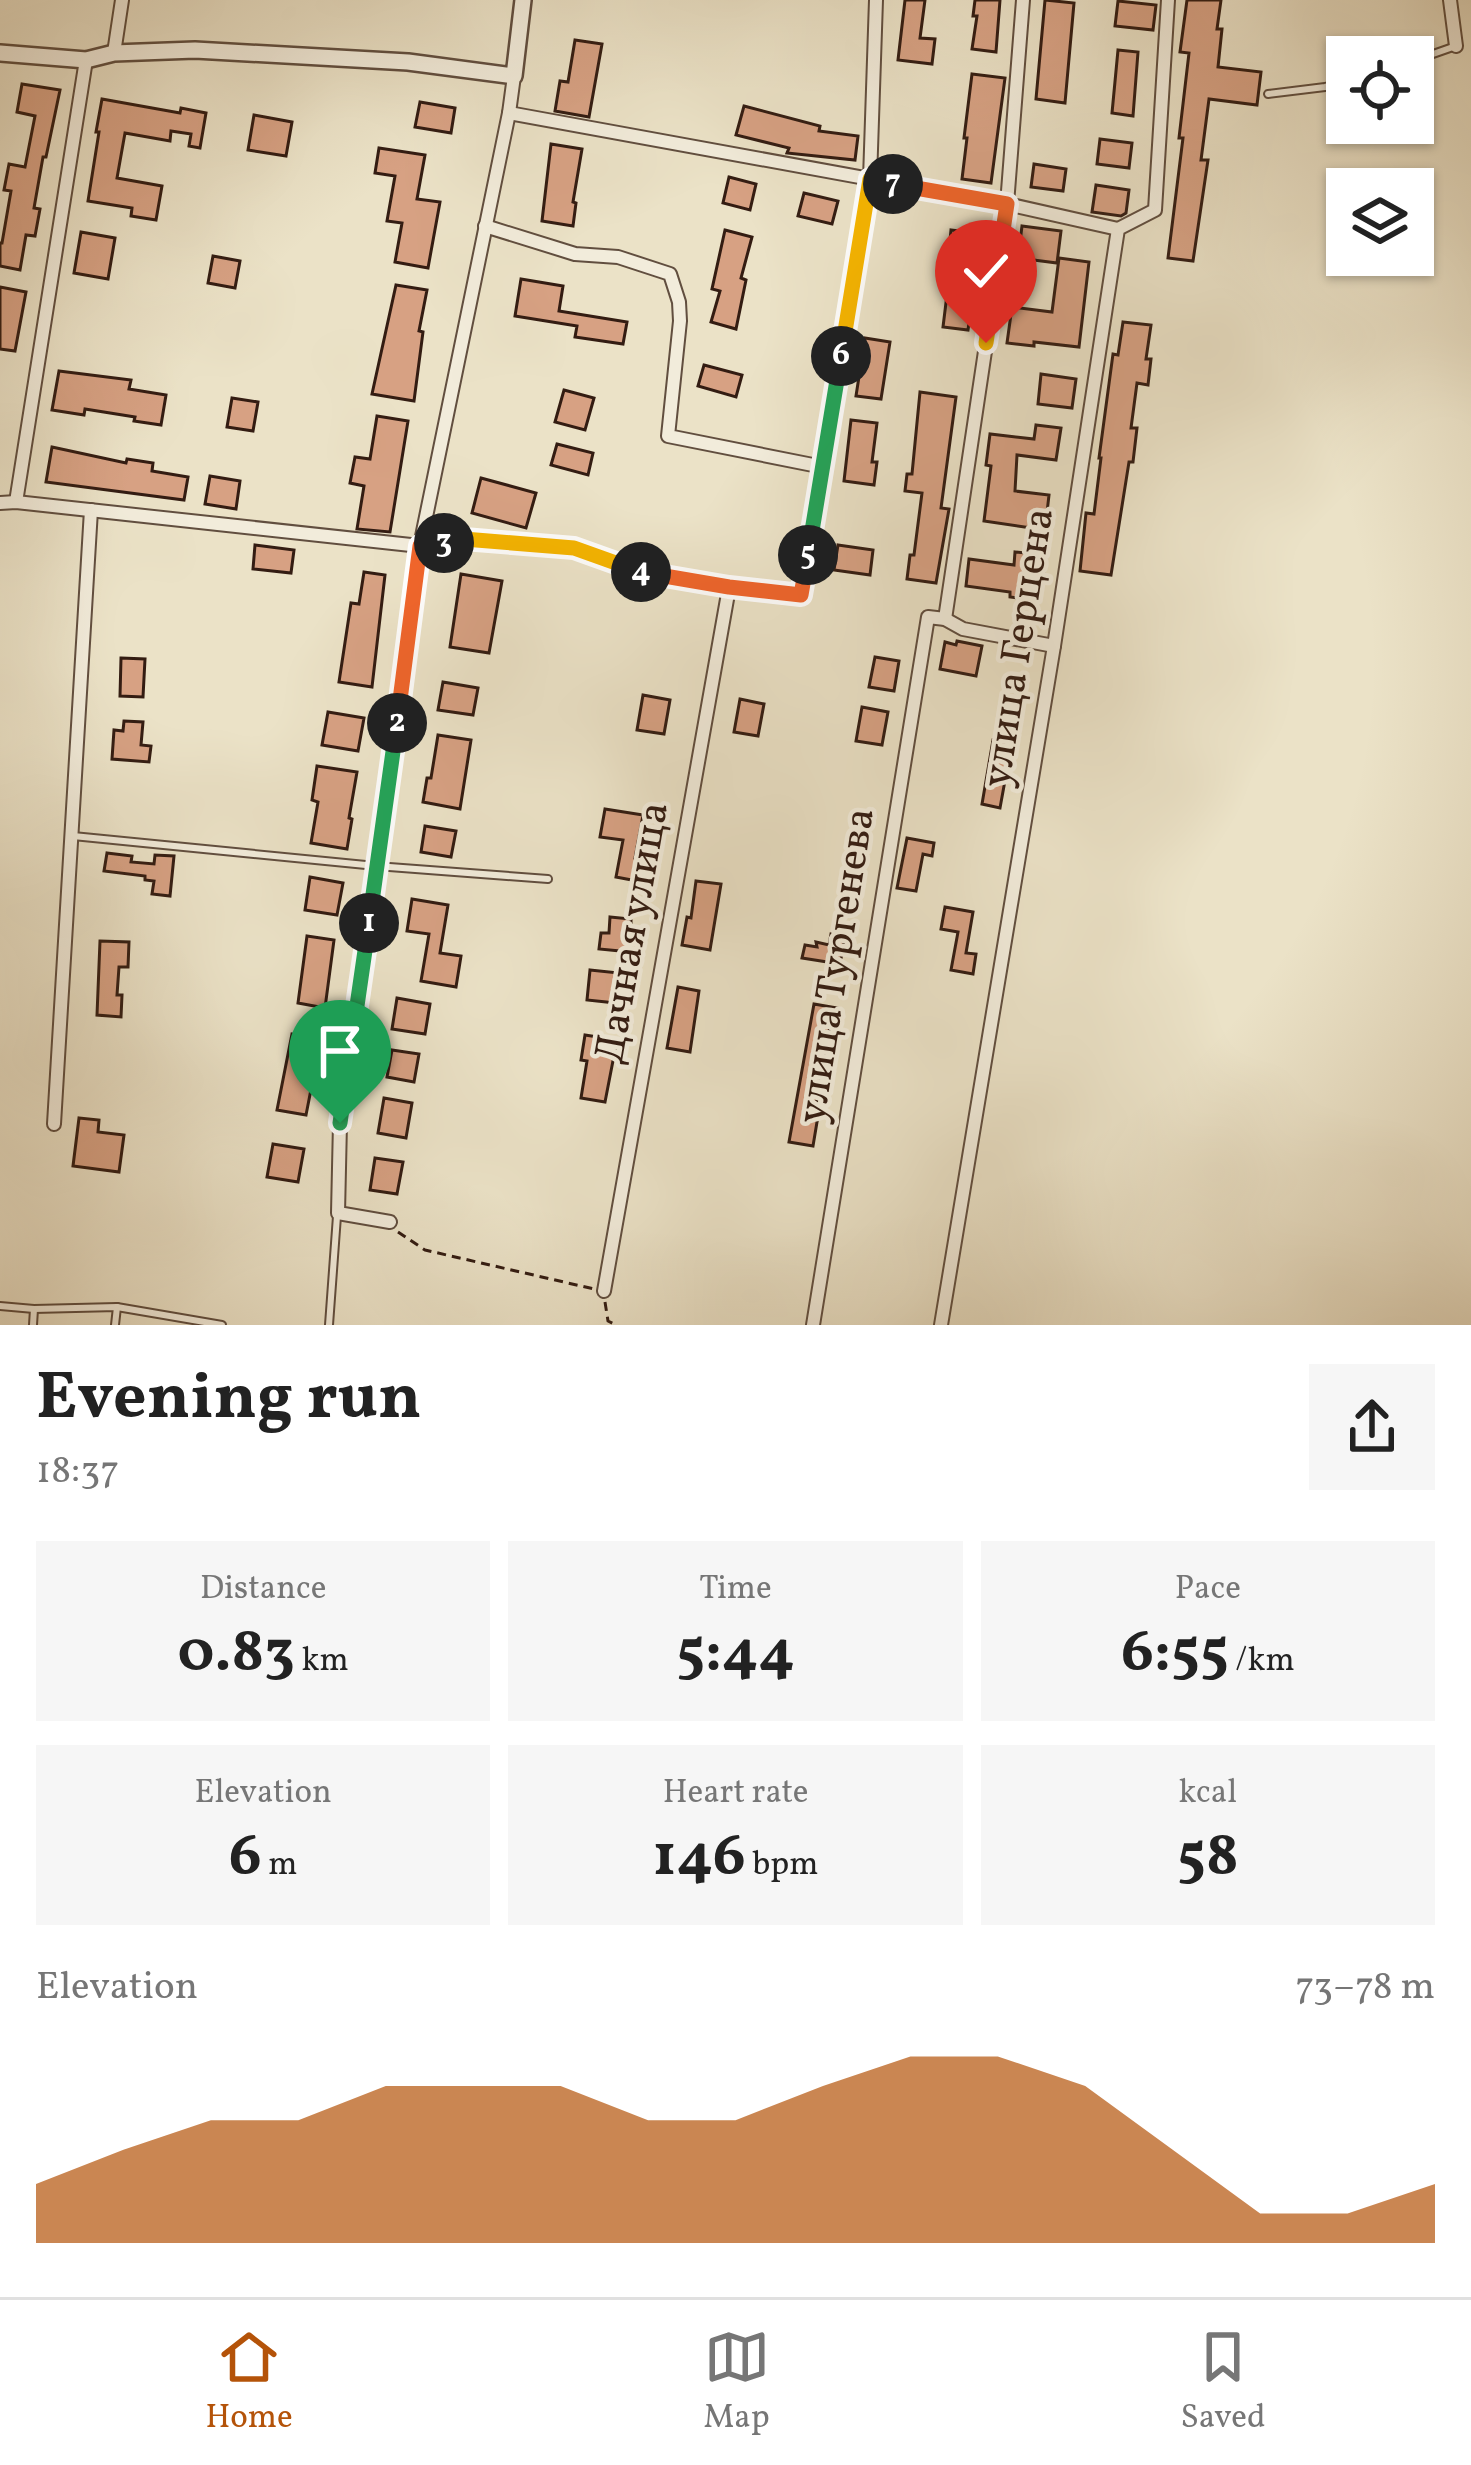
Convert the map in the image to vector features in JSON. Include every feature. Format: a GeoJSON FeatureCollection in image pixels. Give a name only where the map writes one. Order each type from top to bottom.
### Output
{"type":"FeatureCollection","features":[{"type":"Feature","properties":{"kind":"street"},"geometry":{"type":"LineString","coordinates":[[114,52],[122,0]]}},
{"type":"Feature","properties":{"kind":"street"},"geometry":{"type":"LineString","coordinates":[[390,1222],[338,1213],[340,1123],[420,546],[509,113],[524,0]]}},
{"type":"Feature","properties":{"kind":"street"},"geometry":{"type":"LineString","coordinates":[[0,503],[420,546],[464,539],[574,548],[652,575],[801,595],[870,179],[876,0]]}},
{"type":"Feature","properties":{"kind":"street"},"geometry":{"type":"LineString","coordinates":[[1023,0],[1007,204],[945,619],[963,629],[1054,646]]}},
{"type":"Feature","properties":{"kind":"street"},"geometry":{"type":"LineString","coordinates":[[509,113],[1007,204],[1118,229],[1155,210],[1168,0]]}},
{"type":"Feature","properties":{"kind":"street"},"geometry":{"type":"LineString","coordinates":[[1450,0],[1456,46]]}},
{"type":"Feature","properties":{"kind":"street"},"geometry":{"type":"LineString","coordinates":[[0,53],[86,60],[114,52],[195,50],[384,61],[514,76]]}},
{"type":"Feature","properties":{"kind":"street"},"geometry":{"type":"LineString","coordinates":[[16,502],[86,60]]}},
{"type":"Feature","properties":{"kind":"street"},"geometry":{"type":"LineString","coordinates":[[484,226],[575,254],[618,257],[670,274],[680,321],[668,436],[823,467]]}},
{"type":"Feature","properties":{"kind":"street","name":"улица Герцена"},"geometry":{"type":"LineString","coordinates":[[941,1325],[1118,229]]}},
{"type":"Feature","properties":{"kind":"street"},"geometry":{"type":"LineString","coordinates":[[54,1124],[91,510]]}},
{"type":"Feature","properties":{"kind":"street","name":"Дачная улица"},"geometry":{"type":"LineString","coordinates":[[604,1291],[729,587]]}},
{"type":"Feature","properties":{"kind":"street","name":"улица Тургенева"},"geometry":{"type":"LineString","coordinates":[[813,1325],[928,617],[945,619]]}},
{"type":"Feature","properties":{"kind":"lane"},"geometry":{"type":"LineString","coordinates":[[1434,54],[1456,46]]}},
{"type":"Feature","properties":{"kind":"lane"},"geometry":{"type":"LineString","coordinates":[[1268,94],[1326,86]]}},
{"type":"Feature","properties":{"kind":"lane"},"geometry":{"type":"LineString","coordinates":[[71,836],[548,879]]}},
{"type":"Feature","properties":{"kind":"lane"},"geometry":{"type":"LineString","coordinates":[[329,1325],[338,1213]]}},
{"type":"Feature","properties":{"kind":"lane"},"geometry":{"type":"LineString","coordinates":[[0,1306],[117,1307],[222,1325]]}},
{"type":"Feature","properties":{"kind":"lane"},"geometry":{"type":"LineString","coordinates":[[115,1325],[117,1307]]}},
{"type":"Feature","properties":{"kind":"lane"},"geometry":{"type":"LineString","coordinates":[[33,1325],[34,1309]]}},
{"type":"Feature","properties":{"kind":"path"},"geometry":{"type":"LineString","coordinates":[[390,1222],[400,1235],[425,1250],[604,1291],[608,1322],[616,1325]]}},
{"type":"Feature","properties":{"kind":"building"},"geometry":{"type":"Polygon","coordinates":[[[905,0],[925,0],[920,38],[935,39],[932,64],[898,60],[905,0]]]}},
{"type":"Feature","properties":{"kind":"building"},"geometry":{"type":"Polygon","coordinates":[[[975,0],[1000,0],[996,52],[972,49],[975,0]]]}},
{"type":"Feature","properties":{"kind":"building"},"geometry":{"type":"Polygon","coordinates":[[[1045,0],[1074,3],[1065,103],[1036,99],[1045,0]]]}},
{"type":"Feature","properties":{"kind":"building"},"geometry":{"type":"Polygon","coordinates":[[[1187,0],[1221,0],[1218,67],[1261,72],[1257,105],[1209,99],[1201,160],[1208,160],[1193,261],[1168,258],[1183,138],[1179,138],[1189,53],[1180,52],[1187,0]]]}},
{"type":"Feature","properties":{"kind":"building"},"geometry":{"type":"Polygon","coordinates":[[[1118,1],[1156,5],[1153,30],[1115,26],[1118,1]]]}},
{"type":"Feature","properties":{"kind":"building"},"geometry":{"type":"Polygon","coordinates":[[[575,40],[602,44],[589,117],[555,111],[560,81],[568,82],[575,40]]]}},
{"type":"Feature","properties":{"kind":"building"},"geometry":{"type":"Polygon","coordinates":[[[1118,50],[1138,52],[1133,116],[1112,113],[1118,50]]]}},
{"type":"Feature","properties":{"kind":"building"},"geometry":{"type":"Polygon","coordinates":[[[972,74],[1005,78],[991,183],[962,179],[972,74]]]}},
{"type":"Feature","properties":{"kind":"building"},"geometry":{"type":"Polygon","coordinates":[[[22,84],[60,90],[34,208],[40,209],[35,236],[26,235],[20,270],[0,266],[0,243],[11,191],[4,190],[9,164],[25,167],[35,116],[17,112],[22,84]]]}},
{"type":"Feature","properties":{"kind":"building"},"geometry":{"type":"Polygon","coordinates":[[[102,99],[206,113],[200,148],[189,146],[191,134],[171,131],[170,141],[125,133],[117,178],[162,186],[156,220],[131,216],[132,208],[88,201],[102,99]]]}},
{"type":"Feature","properties":{"kind":"building"},"geometry":{"type":"Polygon","coordinates":[[[420,102],[455,108],[451,133],[415,127],[420,102]]]}},
{"type":"Feature","properties":{"kind":"building"},"geometry":{"type":"Polygon","coordinates":[[[744,106],[820,126],[819,131],[858,136],[855,160],[787,153],[789,148],[736,135],[744,106]]]}},
{"type":"Feature","properties":{"kind":"building"},"geometry":{"type":"Polygon","coordinates":[[[254,115],[292,122],[286,156],[248,150],[254,115]]]}},
{"type":"Feature","properties":{"kind":"building"},"geometry":{"type":"Polygon","coordinates":[[[1100,139],[1132,143],[1129,168],[1097,164],[1100,139]]]}},
{"type":"Feature","properties":{"kind":"building"},"geometry":{"type":"Polygon","coordinates":[[[551,144],[582,149],[573,226],[542,221],[551,144]]]}},
{"type":"Feature","properties":{"kind":"building"},"geometry":{"type":"Polygon","coordinates":[[[379,148],[425,155],[417,199],[440,202],[428,268],[395,262],[402,223],[387,221],[395,176],[375,173],[379,148]]]}},
{"type":"Feature","properties":{"kind":"building"},"geometry":{"type":"Polygon","coordinates":[[[1034,164],[1066,169],[1063,191],[1031,187],[1034,164]]]}},
{"type":"Feature","properties":{"kind":"building"},"geometry":{"type":"Polygon","coordinates":[[[729,177],[756,184],[750,210],[723,203],[729,177]]]}},
{"type":"Feature","properties":{"kind":"building"},"geometry":{"type":"Polygon","coordinates":[[[1096,185],[1129,190],[1126,213],[1092,212],[1096,185]]]}},
{"type":"Feature","properties":{"kind":"building"},"geometry":{"type":"Polygon","coordinates":[[[804,193],[838,201],[832,224],[798,216],[804,193]]]}},
{"type":"Feature","properties":{"kind":"building"},"geometry":{"type":"Polygon","coordinates":[[[1022,226],[1061,231],[1057,263],[1018,258],[1022,226]]]}},
{"type":"Feature","properties":{"kind":"building"},"geometry":{"type":"Polygon","coordinates":[[[725,230],[752,237],[741,278],[746,280],[736,329],[711,322],[720,291],[712,289],[725,230]]]}},
{"type":"Feature","properties":{"kind":"building"},"geometry":{"type":"Polygon","coordinates":[[[951,230],[992,235],[987,266],[977,265],[968,330],[943,327],[951,230]]]}},
{"type":"Feature","properties":{"kind":"building"},"geometry":{"type":"Polygon","coordinates":[[[81,232],[115,238],[108,279],[74,273],[81,232]]]}},
{"type":"Feature","properties":{"kind":"building"},"geometry":{"type":"Polygon","coordinates":[[[213,256],[240,261],[235,288],[208,283],[213,256]]]}},
{"type":"Feature","properties":{"kind":"building"},"geometry":{"type":"Polygon","coordinates":[[[1059,258],[1089,262],[1079,347],[1007,343],[1012,307],[1052,312],[1059,258]]]}},
{"type":"Feature","properties":{"kind":"building"},"geometry":{"type":"Polygon","coordinates":[[[521,279],[563,286],[559,311],[627,322],[623,344],[575,337],[577,326],[515,316],[521,279]]]}},
{"type":"Feature","properties":{"kind":"building"},"geometry":{"type":"Polygon","coordinates":[[[396,285],[427,290],[414,401],[372,394],[396,285]]]}},
{"type":"Feature","properties":{"kind":"building"},"geometry":{"type":"Polygon","coordinates":[[[0,287],[26,292],[15,351],[0,349],[0,287]]]}},
{"type":"Feature","properties":{"kind":"building"},"geometry":{"type":"Polygon","coordinates":[[[1123,322],[1151,325],[1146,359],[1151,359],[1148,385],[1137,383],[1131,428],[1137,428],[1133,462],[1129,462],[1111,575],[1080,571],[1086,513],[1094,514],[1113,354],[1118,355],[1123,322]]]}},
{"type":"Feature","properties":{"kind":"building"},"geometry":{"type":"Polygon","coordinates":[[[865,338],[890,342],[881,399],[856,396],[865,338]]]}},
{"type":"Feature","properties":{"kind":"building"},"geometry":{"type":"Polygon","coordinates":[[[704,365],[742,375],[736,397],[698,386],[704,365]]]}},
{"type":"Feature","properties":{"kind":"building"},"geometry":{"type":"Polygon","coordinates":[[[59,371],[131,380],[129,389],[166,395],[161,425],[85,409],[84,415],[52,410],[59,371]]]}},
{"type":"Feature","properties":{"kind":"building"},"geometry":{"type":"Polygon","coordinates":[[[1041,374],[1076,379],[1072,408],[1038,404],[1041,374]]]}},
{"type":"Feature","properties":{"kind":"building"},"geometry":{"type":"Polygon","coordinates":[[[564,390],[594,398],[585,430],[555,422],[564,390]]]}},
{"type":"Feature","properties":{"kind":"building"},"geometry":{"type":"Polygon","coordinates":[[[920,392],[956,397],[941,508],[949,509],[936,583],[907,579],[922,493],[905,491],[907,474],[912,474],[920,392]]]}},
{"type":"Feature","properties":{"kind":"building"},"geometry":{"type":"Polygon","coordinates":[[[232,398],[258,402],[253,431],[227,427],[232,398]]]}},
{"type":"Feature","properties":{"kind":"building"},"geometry":{"type":"Polygon","coordinates":[[[377,416],[408,421],[390,532],[357,529],[364,486],[350,483],[355,457],[370,459],[377,416]]]}},
{"type":"Feature","properties":{"kind":"building"},"geometry":{"type":"Polygon","coordinates":[[[851,420],[877,423],[874,485],[844,481],[851,420]]]}},
{"type":"Feature","properties":{"kind":"building"},"geometry":{"type":"Polygon","coordinates":[[[1036,425],[1061,428],[1056,460],[1017,455],[1015,491],[1049,495],[1045,530],[984,521],[990,434],[1034,439],[1036,425]]]}},
{"type":"Feature","properties":{"kind":"building"},"geometry":{"type":"Polygon","coordinates":[[[557,444],[593,453],[588,475],[551,465],[557,444]]]}},
{"type":"Feature","properties":{"kind":"building"},"geometry":{"type":"Polygon","coordinates":[[[52,447],[126,463],[127,459],[153,463],[152,471],[188,477],[184,500],[46,482],[52,447]]]}},
{"type":"Feature","properties":{"kind":"building"},"geometry":{"type":"Polygon","coordinates":[[[210,476],[240,481],[236,509],[205,504],[210,476]]]}},
{"type":"Feature","properties":{"kind":"building"},"geometry":{"type":"Polygon","coordinates":[[[481,478],[536,493],[526,528],[472,513],[481,478]]]}},
{"type":"Feature","properties":{"kind":"building"},"geometry":{"type":"Polygon","coordinates":[[[255,545],[294,550],[291,573],[253,569],[255,545]]]}},
{"type":"Feature","properties":{"kind":"building"},"geometry":{"type":"Polygon","coordinates":[[[838,545],[873,550],[870,575],[834,570],[838,545]]]}},
{"type":"Feature","properties":{"kind":"building"},"geometry":{"type":"Polygon","coordinates":[[[1015,552],[1046,555],[1040,601],[966,586],[969,559],[1014,565],[1015,552]]]}},
{"type":"Feature","properties":{"kind":"building"},"geometry":{"type":"Polygon","coordinates":[[[364,572],[385,575],[372,687],[339,682],[351,603],[359,604],[364,572]]]}},
{"type":"Feature","properties":{"kind":"building"},"geometry":{"type":"Polygon","coordinates":[[[461,574],[502,581],[489,653],[450,647],[461,574]]]}},
{"type":"Feature","properties":{"kind":"building"},"geometry":{"type":"Polygon","coordinates":[[[957,641],[982,646],[976,676],[940,669],[945,642],[956,645],[957,641]]]}},
{"type":"Feature","properties":{"kind":"building"},"geometry":{"type":"Polygon","coordinates":[[[875,657],[899,661],[894,691],[869,687],[875,657]]]}},
{"type":"Feature","properties":{"kind":"building"},"geometry":{"type":"Polygon","coordinates":[[[121,658],[145,659],[143,697],[120,696],[121,658]]]}},
{"type":"Feature","properties":{"kind":"building"},"geometry":{"type":"Polygon","coordinates":[[[443,682],[478,688],[473,715],[438,710],[443,682]]]}},
{"type":"Feature","properties":{"kind":"building"},"geometry":{"type":"Polygon","coordinates":[[[643,695],[670,700],[664,734],[637,730],[643,695]]]}},
{"type":"Feature","properties":{"kind":"building"},"geometry":{"type":"Polygon","coordinates":[[[740,699],[764,704],[758,736],[734,732],[740,699]]]}},
{"type":"Feature","properties":{"kind":"building"},"geometry":{"type":"Polygon","coordinates":[[[862,707],[888,712],[882,745],[856,741],[862,707]]]}},
{"type":"Feature","properties":{"kind":"building"},"geometry":{"type":"Polygon","coordinates":[[[328,712],[364,718],[358,751],[322,745],[328,712]]]}},
{"type":"Feature","properties":{"kind":"building"},"geometry":{"type":"Polygon","coordinates":[[[124,721],[143,722],[141,745],[151,746],[149,762],[112,759],[114,730],[123,731],[124,721]]]}},
{"type":"Feature","properties":{"kind":"building"},"geometry":{"type":"Polygon","coordinates":[[[438,735],[471,740],[460,809],[423,802],[438,735]]]}},
{"type":"Feature","properties":{"kind":"building"},"geometry":{"type":"Polygon","coordinates":[[[993,740],[1016,744],[1000,808],[982,804],[993,740]]]}},
{"type":"Feature","properties":{"kind":"building"},"geometry":{"type":"Polygon","coordinates":[[[317,766],[357,772],[347,849],[311,843],[318,802],[312,800],[317,766]]]}},
{"type":"Feature","properties":{"kind":"building"},"geometry":{"type":"Polygon","coordinates":[[[605,809],[643,815],[635,858],[641,859],[637,881],[616,877],[623,840],[600,837],[605,809]]]}},
{"type":"Feature","properties":{"kind":"building"},"geometry":{"type":"Polygon","coordinates":[[[425,826],[456,831],[451,857],[421,852],[425,826]]]}},
{"type":"Feature","properties":{"kind":"building"},"geometry":{"type":"Polygon","coordinates":[[[907,838],[934,843],[932,856],[923,854],[916,891],[897,888],[907,838]]]}},
{"type":"Feature","properties":{"kind":"building"},"geometry":{"type":"Polygon","coordinates":[[[107,853],[154,864],[155,855],[174,856],[170,896],[152,894],[154,881],[145,876],[104,871],[107,853]]]}},
{"type":"Feature","properties":{"kind":"building"},"geometry":{"type":"Polygon","coordinates":[[[310,877],[343,883],[337,915],[305,910],[310,877]]]}},
{"type":"Feature","properties":{"kind":"building"},"geometry":{"type":"Polygon","coordinates":[[[696,881],[721,884],[710,950],[682,945],[696,881]]]}},
{"type":"Feature","properties":{"kind":"building"},"geometry":{"type":"Polygon","coordinates":[[[412,899],[448,905],[440,953],[461,956],[456,987],[421,981],[429,934],[407,931],[412,899]]]}},
{"type":"Feature","properties":{"kind":"building"},"geometry":{"type":"Polygon","coordinates":[[[945,907],[973,912],[966,953],[976,954],[973,974],[951,970],[958,932],[941,929],[945,907]]]}},
{"type":"Feature","properties":{"kind":"building"},"geometry":{"type":"Polygon","coordinates":[[[610,917],[631,919],[631,952],[599,949],[601,933],[609,933],[610,917]]]}},
{"type":"Feature","properties":{"kind":"building"},"geometry":{"type":"Polygon","coordinates":[[[831,934],[845,936],[840,964],[802,958],[805,945],[829,945],[831,934]]]}},
{"type":"Feature","properties":{"kind":"building"},"geometry":{"type":"Polygon","coordinates":[[[307,936],[334,940],[325,1008],[298,1003],[307,936]]]}},
{"type":"Feature","properties":{"kind":"building"},"geometry":{"type":"Polygon","coordinates":[[[100,941],[129,942],[128,967],[119,967],[121,1017],[97,1015],[100,941]]]}},
{"type":"Feature","properties":{"kind":"building"},"geometry":{"type":"Polygon","coordinates":[[[590,970],[619,973],[616,1003],[587,1000],[590,970]]]}},
{"type":"Feature","properties":{"kind":"building"},"geometry":{"type":"Polygon","coordinates":[[[678,987],[699,991],[690,1052],[667,1048],[678,987]]]}},
{"type":"Feature","properties":{"kind":"building"},"geometry":{"type":"Polygon","coordinates":[[[397,998],[430,1004],[425,1034],[392,1029],[397,998]]]}},
{"type":"Feature","properties":{"kind":"building"},"geometry":{"type":"Polygon","coordinates":[[[814,1004],[837,1008],[823,1064],[813,1146],[789,1142],[814,1004]]]}},
{"type":"Feature","properties":{"kind":"building"},"geometry":{"type":"Polygon","coordinates":[[[292,1034],[321,1038],[306,1115],[277,1110],[292,1034]]]}},
{"type":"Feature","properties":{"kind":"building"},"geometry":{"type":"Polygon","coordinates":[[[585,1035],[617,1040],[605,1102],[581,1098],[587,1061],[581,1060],[585,1035]]]}},
{"type":"Feature","properties":{"kind":"building"},"geometry":{"type":"Polygon","coordinates":[[[392,1050],[419,1054],[414,1082],[387,1077],[392,1050]]]}},
{"type":"Feature","properties":{"kind":"building"},"geometry":{"type":"Polygon","coordinates":[[[384,1098],[412,1103],[406,1138],[378,1133],[384,1098]]]}},
{"type":"Feature","properties":{"kind":"building"},"geometry":{"type":"Polygon","coordinates":[[[79,1118],[99,1120],[98,1132],[124,1135],[119,1172],[73,1166],[79,1118]]]}},
{"type":"Feature","properties":{"kind":"building"},"geometry":{"type":"Polygon","coordinates":[[[273,1144],[304,1149],[298,1182],[267,1177],[273,1144]]]}},
{"type":"Feature","properties":{"kind":"building"},"geometry":{"type":"Polygon","coordinates":[[[375,1158],[403,1162],[397,1194],[370,1190],[375,1158]]]}},
{"type":"Feature","properties":{"kind":"route"},"geometry":{"type":"LineString","coordinates":[[340,1123],[420,546],[464,539],[574,548],[652,575],[801,595],[870,179],[1007,204],[986,343]]}}]}
